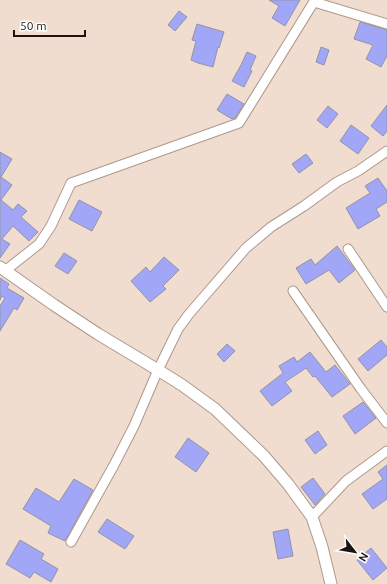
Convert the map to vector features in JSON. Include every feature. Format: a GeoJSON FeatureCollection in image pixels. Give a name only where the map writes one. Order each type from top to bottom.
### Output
{"type":"FeatureCollection","features":[{"type":"Feature","properties":{"kind":"street"},"geometry":{"type":"LineString","coordinates":[[331,584],[322,547],[312,517],[288,484],[264,456],[231,424],[215,409],[182,385],[98,334],[54,305],[3,268],[39,244],[51,226],[71,183],[239,123],[315,1],[387,24]]}},
{"type":"Feature","properties":{"kind":"street"},"geometry":{"type":"LineString","coordinates":[[72,542],[134,426],[158,370],[178,329],[186,319],[246,248],[271,227],[304,206],[337,182],[387,151]]}},
{"type":"Feature","properties":{"kind":"street"},"geometry":{"type":"LineString","coordinates":[[348,249],[387,307]]}},
{"type":"Feature","properties":{"kind":"street"},"geometry":{"type":"LineString","coordinates":[[293,291],[361,389],[387,423]]}},
{"type":"Feature","properties":{"kind":"street"},"geometry":{"type":"LineString","coordinates":[[312,517],[346,481],[387,451]]}},
{"type":"Feature","properties":{"kind":"building"},"geometry":{"type":"Polygon","coordinates":[[[269,0],[300,0],[285,26],[272,18],[279,6],[269,0]]]}},
{"type":"Feature","properties":{"kind":"building"},"geometry":{"type":"Polygon","coordinates":[[[179,11],[187,17],[175,31],[168,25],[179,11]]]}},
{"type":"Feature","properties":{"kind":"building"},"geometry":{"type":"Polygon","coordinates":[[[360,22],[387,30],[387,56],[381,67],[366,59],[373,45],[354,39],[360,22]]]}},
{"type":"Feature","properties":{"kind":"building"},"geometry":{"type":"Polygon","coordinates":[[[197,24],[224,32],[219,48],[218,47],[213,67],[191,60],[196,41],[192,40],[197,24]]]}},
{"type":"Feature","properties":{"kind":"building"},"geometry":{"type":"Polygon","coordinates":[[[321,47],[329,50],[324,65],[316,62],[321,47]]]}},
{"type":"Feature","properties":{"kind":"building"},"geometry":{"type":"Polygon","coordinates":[[[247,52],[256,56],[250,70],[252,71],[244,87],[232,81],[247,52]]]}},
{"type":"Feature","properties":{"kind":"building"},"geometry":{"type":"Polygon","coordinates":[[[227,94],[244,104],[235,118],[232,119],[217,110],[227,94]]]}},
{"type":"Feature","properties":{"kind":"building"},"geometry":{"type":"Polygon","coordinates":[[[387,105],[387,131],[383,136],[371,126],[387,105]]]}},
{"type":"Feature","properties":{"kind":"building"},"geometry":{"type":"Polygon","coordinates":[[[328,106],[338,114],[327,128],[317,120],[328,106]]]}},
{"type":"Feature","properties":{"kind":"building"},"geometry":{"type":"Polygon","coordinates":[[[351,125],[369,138],[358,154],[340,141],[351,125]]]}},
{"type":"Feature","properties":{"kind":"building"},"geometry":{"type":"Polygon","coordinates":[[[0,152],[12,159],[1,177],[12,185],[1,200],[13,210],[18,204],[27,211],[21,217],[38,232],[29,241],[13,226],[2,239],[10,244],[0,258],[0,152]]]}},
{"type":"Feature","properties":{"kind":"building"},"geometry":{"type":"Polygon","coordinates":[[[306,154],[313,163],[299,173],[292,164],[306,154]]]}},
{"type":"Feature","properties":{"kind":"building"},"geometry":{"type":"Polygon","coordinates":[[[378,178],[387,191],[387,202],[376,209],[380,216],[358,229],[346,208],[370,193],[365,186],[378,178]]]}},
{"type":"Feature","properties":{"kind":"building"},"geometry":{"type":"Polygon","coordinates":[[[79,200],[102,212],[92,231],[69,219],[79,200]]]}},
{"type":"Feature","properties":{"kind":"building"},"geometry":{"type":"Polygon","coordinates":[[[337,246],[355,270],[339,283],[329,270],[306,284],[296,268],[311,259],[315,265],[337,246]]]}},
{"type":"Feature","properties":{"kind":"building"},"geometry":{"type":"Polygon","coordinates":[[[64,253],[77,261],[68,274],[55,266],[64,253]]]}},
{"type":"Feature","properties":{"kind":"building"},"geometry":{"type":"Polygon","coordinates":[[[164,257],[179,270],[163,286],[166,289],[150,302],[131,281],[146,267],[150,272],[164,257]]]}},
{"type":"Feature","properties":{"kind":"building"},"geometry":{"type":"Polygon","coordinates":[[[0,278],[9,284],[7,288],[24,298],[17,310],[14,308],[0,331],[0,306],[5,298],[2,296],[0,300],[0,278]]]}},
{"type":"Feature","properties":{"kind":"building"},"geometry":{"type":"Polygon","coordinates":[[[381,340],[387,347],[387,355],[368,371],[358,359],[381,340]]]}},
{"type":"Feature","properties":{"kind":"building"},"geometry":{"type":"Polygon","coordinates":[[[227,344],[235,351],[224,362],[217,354],[227,344]]]}},
{"type":"Feature","properties":{"kind":"building"},"geometry":{"type":"Polygon","coordinates":[[[310,352],[326,372],[335,365],[350,384],[332,397],[315,376],[313,377],[306,368],[285,382],[292,391],[272,406],[260,391],[283,373],[279,366],[294,357],[297,362],[310,352]]]}},
{"type":"Feature","properties":{"kind":"building"},"geometry":{"type":"Polygon","coordinates":[[[363,402],[376,418],[355,434],[343,416],[363,402]]]}},
{"type":"Feature","properties":{"kind":"building"},"geometry":{"type":"Polygon","coordinates":[[[318,431],[327,445],[315,454],[305,440],[318,431]]]}},
{"type":"Feature","properties":{"kind":"building"},"geometry":{"type":"Polygon","coordinates":[[[188,438],[209,453],[196,472],[175,457],[188,438]]]}},
{"type":"Feature","properties":{"kind":"building"},"geometry":{"type":"Polygon","coordinates":[[[387,465],[387,499],[373,509],[362,494],[383,479],[378,472],[387,465]]]}},
{"type":"Feature","properties":{"kind":"building"},"geometry":{"type":"Polygon","coordinates":[[[313,478],[325,494],[315,505],[301,487],[313,478]]]}},
{"type":"Feature","properties":{"kind":"building"},"geometry":{"type":"Polygon","coordinates":[[[74,479],[93,490],[65,541],[48,533],[51,526],[23,509],[36,488],[59,502],[74,479]]]}},
{"type":"Feature","properties":{"kind":"building"},"geometry":{"type":"Polygon","coordinates":[[[107,519],[134,536],[125,549],[98,532],[107,519]]]}},
{"type":"Feature","properties":{"kind":"building"},"geometry":{"type":"Polygon","coordinates":[[[288,529],[293,556],[278,559],[273,532],[288,529]]]}},
{"type":"Feature","properties":{"kind":"building"},"geometry":{"type":"Polygon","coordinates":[[[20,540],[44,554],[41,559],[58,569],[51,582],[34,572],[30,578],[6,564],[20,540]]]}},
{"type":"Feature","properties":{"kind":"building"},"geometry":{"type":"Polygon","coordinates":[[[371,548],[387,568],[373,580],[357,560],[371,548]]]}}]}
